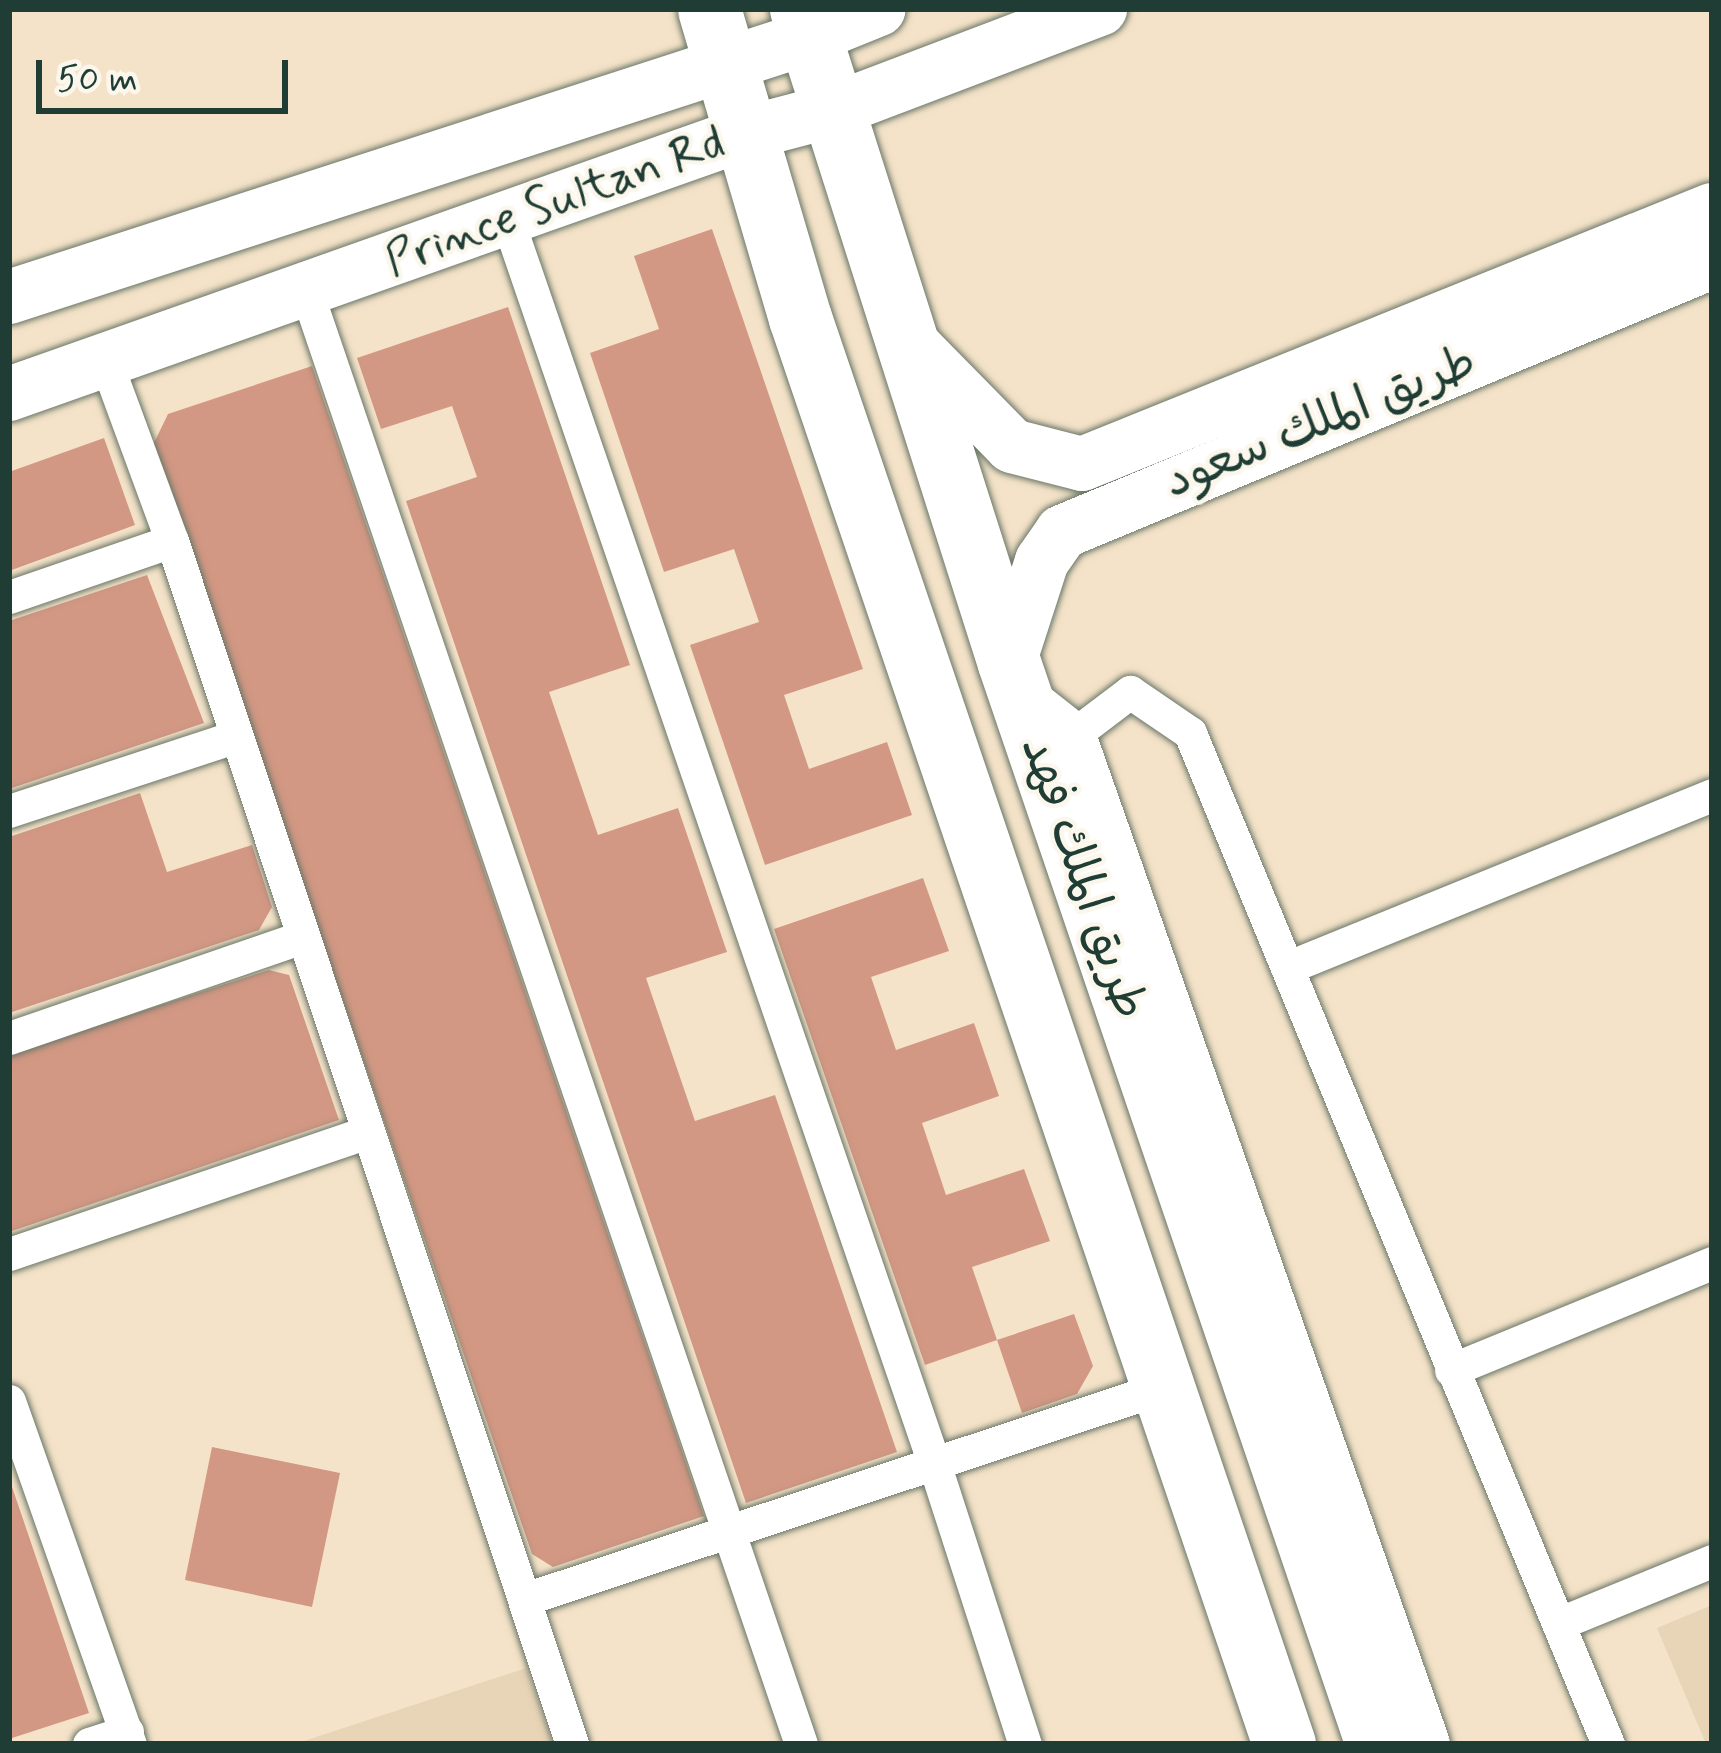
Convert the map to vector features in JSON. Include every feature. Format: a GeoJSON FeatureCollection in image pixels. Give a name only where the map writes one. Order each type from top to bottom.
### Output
{"type":"FeatureCollection","features":[{"type":"Feature","properties":{"kind":"highway","name":"طريق الملك فهد"},"geometry":{"type":"LineString","coordinates":[[806,23],[1015,679],[1377,1744]]}},
{"type":"Feature","properties":{"kind":"highway","name":"طريق الملك فهد"},"geometry":{"type":"LineString","coordinates":[[719,35],[800,318],[1284,1744]]}},
{"type":"Feature","properties":{"kind":"main road","name":"Prince Sultan Rd"},"geometry":{"type":"LineString","coordinates":[[9,297],[719,35],[879,9]]}},
{"type":"Feature","properties":{"kind":"main road","name":"Prince Sultan Rd"},"geometry":{"type":"LineString","coordinates":[[9,394],[747,133],[831,111],[1100,9]]}},
{"type":"Feature","properties":{"kind":"main road"},"geometry":{"type":"LineString","coordinates":[[907,339],[1012,446],[1082,464],[1712,210]]}},
{"type":"Feature","properties":{"kind":"main road","name":"طريق الملك سعود"},"geometry":{"type":"LineString","coordinates":[[1015,679],[1042,561],[1062,532],[1712,262]]}},
{"type":"Feature","properties":{"kind":"street"},"geometry":{"type":"LineString","coordinates":[[508,221],[935,1466],[1024,1744]]}},
{"type":"Feature","properties":{"kind":"street"},"geometry":{"type":"LineString","coordinates":[[307,290],[801,1744]]}},
{"type":"Feature","properties":{"kind":"street"},"geometry":{"type":"LineString","coordinates":[[800,318],[842,530],[1251,1744]]}},
{"type":"Feature","properties":{"kind":"street"},"geometry":{"type":"LineString","coordinates":[[106,362],[172,541],[233,737],[572,1744]]}},
{"type":"Feature","properties":{"kind":"street"},"geometry":{"type":"LineString","coordinates":[[9,596],[172,541]]}},
{"type":"Feature","properties":{"kind":"street"},"geometry":{"type":"LineString","coordinates":[[1015,679],[1072,736],[1426,1744]]}},
{"type":"Feature","properties":{"kind":"street"},"geometry":{"type":"LineString","coordinates":[[1072,736],[1130,692],[1190,733],[1291,966],[1451,1370],[1608,1744]]}},
{"type":"Feature","properties":{"kind":"street"},"geometry":{"type":"LineString","coordinates":[[9,811],[233,737]]}},
{"type":"Feature","properties":{"kind":"street"},"geometry":{"type":"LineString","coordinates":[[1291,966],[1712,795]]}},
{"type":"Feature","properties":{"kind":"street"},"geometry":{"type":"LineString","coordinates":[[9,1038],[300,938]]}},
{"type":"Feature","properties":{"kind":"street"},"geometry":{"type":"LineString","coordinates":[[9,1254],[365,1133]]}},
{"type":"Feature","properties":{"kind":"street"},"geometry":{"type":"LineString","coordinates":[[1451,1370],[1712,1263]]}},
{"type":"Feature","properties":{"kind":"street"},"geometry":{"type":"LineString","coordinates":[[525,1599],[733,1534],[1134,1397]]}},
{"type":"Feature","properties":{"kind":"street"},"geometry":{"type":"LineString","coordinates":[[9,1401],[129,1738],[89,1744]]}},
{"type":"Feature","properties":{"kind":"street"},"geometry":{"type":"LineString","coordinates":[[1560,1623],[1712,1561]]}},
{"type":"Feature","properties":{"kind":"shaded area"},"geometry":{"type":"Polygon","coordinates":[[[1712,1605],[1712,1744],[1706,1744],[1657,1628],[1712,1605]]]}},
{"type":"Feature","properties":{"kind":"shaded area"},"geometry":{"type":"Polygon","coordinates":[[[526,1668],[552,1744],[295,1744],[526,1668]]]}},
{"type":"Feature","properties":{"kind":"building"},"geometry":{"type":"Polygon","coordinates":[[[712,229],[863,669],[784,695],[809,769],[887,742],[912,815],[765,865],[690,645],[759,622],[734,549],[664,572],[590,353],[659,329],[634,256],[712,229]]]}},
{"type":"Feature","properties":{"kind":"building"},"geometry":{"type":"Polygon","coordinates":[[[508,307],[630,665],[549,692],[598,835],[678,808],[727,952],[646,978],[695,1121],[775,1095],[897,1452],[746,1503],[406,501],[477,477],[452,406],[381,429],[357,358],[508,307]]]}},
{"type":"Feature","properties":{"kind":"building"},"geometry":{"type":"Polygon","coordinates":[[[312,366],[704,1516],[553,1567],[532,1554],[153,445],[168,414],[312,366]]]}},
{"type":"Feature","properties":{"kind":"building"},"geometry":{"type":"Polygon","coordinates":[[[104,438],[135,525],[9,571],[9,472],[104,438]]]}},
{"type":"Feature","properties":{"kind":"building"},"geometry":{"type":"Polygon","coordinates":[[[147,575],[204,723],[9,789],[9,621],[147,575]]]}},
{"type":"Feature","properties":{"kind":"building"},"geometry":{"type":"Polygon","coordinates":[[[140,793],[167,872],[252,845],[272,907],[259,930],[9,1013],[9,837],[140,793]]]}},
{"type":"Feature","properties":{"kind":"building"},"geometry":{"type":"Polygon","coordinates":[[[923,878],[949,951],[871,977],[896,1050],[974,1023],[999,1096],[922,1123],[946,1195],[1024,1169],[1050,1241],[972,1267],[997,1340],[925,1365],[774,929],[923,878]]]}},
{"type":"Feature","properties":{"kind":"building"},"geometry":{"type":"Polygon","coordinates":[[[269,970],[289,975],[339,1120],[9,1232],[9,1054],[269,970]]]}},
{"type":"Feature","properties":{"kind":"building"},"geometry":{"type":"Polygon","coordinates":[[[1074,1314],[1093,1366],[1077,1394],[1022,1413],[997,1340],[1074,1314]]]}},
{"type":"Feature","properties":{"kind":"building"},"geometry":{"type":"Polygon","coordinates":[[[212,1447],[340,1473],[312,1607],[185,1580],[212,1447]]]}},
{"type":"Feature","properties":{"kind":"building"},"geometry":{"type":"Polygon","coordinates":[[[9,1478],[89,1713],[9,1739],[9,1478]]]}}]}
